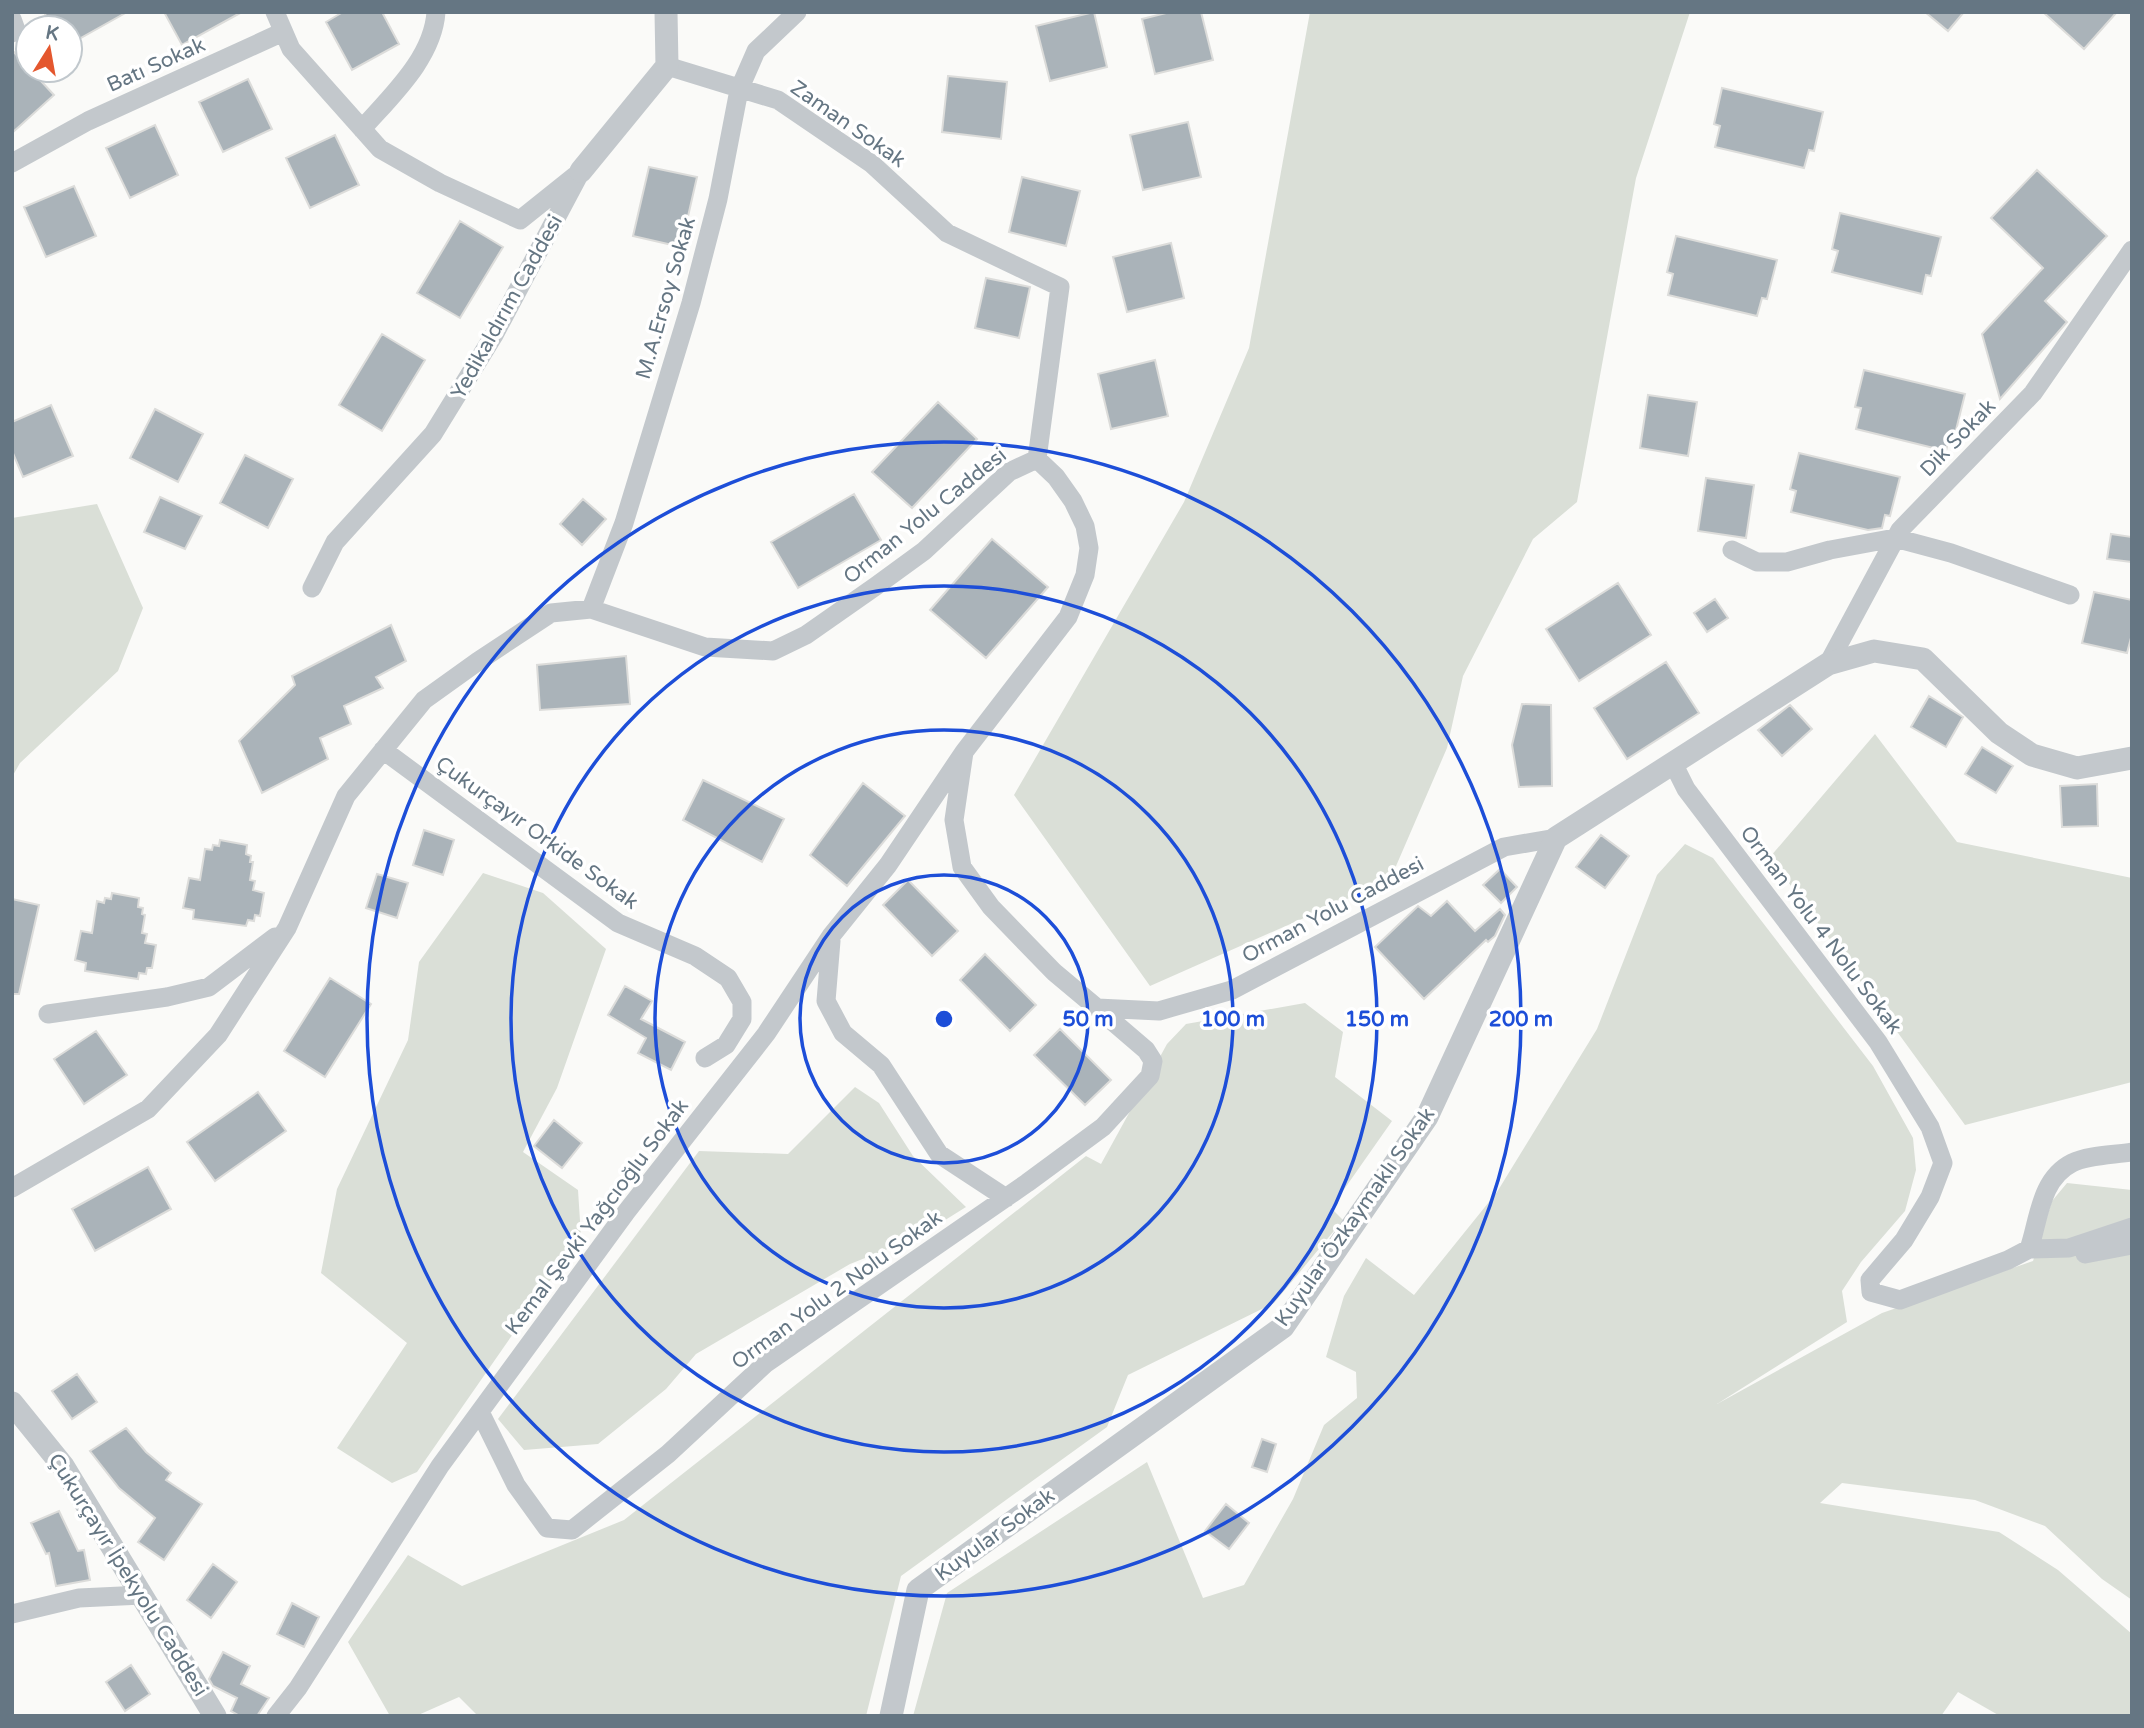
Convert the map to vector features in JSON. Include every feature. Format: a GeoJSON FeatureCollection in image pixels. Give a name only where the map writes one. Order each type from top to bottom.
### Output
{"type":"FeatureCollection","features":[{"type":"Feature","properties":{"kind":"street"},"geometry":{"type":"LineString","coordinates":[[275,12],[291,49],[380,149],[440,183],[520,220],[581,171]]}},
{"type":"Feature","properties":{"kind":"street"},"geometry":{"type":"LineString","coordinates":[[362,129],[422,56],[436,27],[436,12]]}},
{"type":"Feature","properties":{"kind":"street"},"geometry":{"type":"LineString","coordinates":[[666,12],[667,66]]}},
{"type":"Feature","properties":{"kind":"street","name":"M.A.Ersoy Sokak"},"geometry":{"type":"LineString","coordinates":[[591,609],[624,523],[691,303],[718,199],[739,90],[756,51],[797,12]]}},
{"type":"Feature","properties":{"kind":"street"},"geometry":{"type":"LineString","coordinates":[[12,19],[16,30],[12,33]]}},
{"type":"Feature","properties":{"kind":"street","name":"Batı Sokak"},"geometry":{"type":"LineString","coordinates":[[12,163],[88,121],[284,32]]}},
{"type":"Feature","properties":{"kind":"street","name":"Zaman Sokak"},"geometry":{"type":"LineString","coordinates":[[667,66],[778,100],[872,164],[947,233],[1060,287],[1037,459]]}},
{"type":"Feature","properties":{"kind":"street","name":"Yedikaldırım Caddesi"},"geometry":{"type":"LineString","coordinates":[[312,588],[335,542],[433,434],[494,335],[581,171],[667,66]]}},
{"type":"Feature","properties":{"kind":"street","name":"Dik Sokak"},"geometry":{"type":"LineString","coordinates":[[1828,664],[1900,530],[2033,393],[2132,250]]}},
{"type":"Feature","properties":{"kind":"street","name":"Orman Yolu Caddesi"},"geometry":{"type":"LineString","coordinates":[[12,1188],[148,1109],[218,1035],[287,928],[346,796],[424,700],[477,662],[551,613],[591,609],[705,647],[773,650],[806,635],[876,586],[924,551],[1009,472],[1037,459],[1068,493],[1085,526],[1089,548],[1085,575],[1068,617],[964,752],[954,820],[962,867],[991,907],[1054,972],[1097,1008],[1159,1011],[1232,990],[1504,847],[1556,838]]}},
{"type":"Feature","properties":{"kind":"street"},"geometry":{"type":"LineString","coordinates":[[1732,550],[1757,562],[1787,562],[1830,550],[1895,538],[1951,553],[2070,595]]}},
{"type":"Feature","properties":{"kind":"street"},"geometry":{"type":"LineString","coordinates":[[1556,838],[1828,664],[1874,651],[1923,659],[1999,733],[2032,755],[2077,768],[2132,758]]}},
{"type":"Feature","properties":{"kind":"street","name":"Çukurçayır Orkide Sokak"},"geometry":{"type":"LineString","coordinates":[[383,750],[618,923],[695,956],[728,978],[742,1002],[742,1019],[726,1045],[705,1058]]}},
{"type":"Feature","properties":{"kind":"street","name":"Kemal Şevki Yağcıoğlu Sokak"},"geometry":{"type":"LineString","coordinates":[[276,1716],[298,1688],[440,1466],[627,1211],[766,1034],[831,936],[888,865],[964,752]]}},
{"type":"Feature","properties":{"kind":"street","name":"Orman Yolu 4 Nolu Sokak"},"geometry":{"type":"LineString","coordinates":[[1673,763],[1686,789],[1878,1042],[1930,1127],[1943,1163],[1930,1198],[1903,1240],[1870,1280],[1871,1292],[1900,1300],[2008,1260],[2029,1249]]}},
{"type":"Feature","properties":{"kind":"street","name":"Kuyular Özkaymaklı Sokak"},"geometry":{"type":"LineString","coordinates":[[1177,1404],[1283,1327],[1427,1117],[1556,838]]}},
{"type":"Feature","properties":{"kind":"street"},"geometry":{"type":"LineString","coordinates":[[48,1014],[209,987],[287,928]]}},
{"type":"Feature","properties":{"kind":"street"},"geometry":{"type":"LineString","coordinates":[[831,936],[826,1001],[843,1033],[881,1065],[939,1154],[1006,1198]]}},
{"type":"Feature","properties":{"kind":"street","name":"Orman Yolu 2 Nolu Sokak"},"geometry":{"type":"LineString","coordinates":[[480,1412],[516,1485],[547,1528],[572,1530],[668,1454],[765,1364],[1006,1198],[1103,1127],[1150,1076],[1153,1061],[1146,1050],[1097,1008]]}},
{"type":"Feature","properties":{"kind":"street"},"geometry":{"type":"LineString","coordinates":[[2029,1249],[2040,1205],[2052,1180],[2072,1163],[2132,1152]]}},
{"type":"Feature","properties":{"kind":"street"},"geometry":{"type":"LineString","coordinates":[[2029,1249],[2068,1248],[2132,1227]]}},
{"type":"Feature","properties":{"kind":"street"},"geometry":{"type":"LineString","coordinates":[[2029,1249],[2060,1259],[2132,1245]]}},
{"type":"Feature","properties":{"kind":"street","name":"Çukurçayır İpekyolu Caddesi"},"geometry":{"type":"LineString","coordinates":[[12,1403],[63,1466],[215,1716]]}},
{"type":"Feature","properties":{"kind":"street","name":"Kuyular Sokak"},"geometry":{"type":"LineString","coordinates":[[891,1716],[918,1590],[1177,1404]]}},
{"type":"Feature","properties":{"kind":"street"},"geometry":{"type":"LineString","coordinates":[[12,1615],[79,1598],[142,1595]]}},
{"type":"Feature","properties":{"kind":"shaded area"},"geometry":{"type":"Polygon","coordinates":[[[1310,12],[1690,12],[1636,178],[1577,502],[1533,539],[1463,676],[1447,748],[1390,880],[1150,986],[1014,795],[1184,502],[1249,348],[1310,12]]]}},
{"type":"Feature","properties":{"kind":"shaded area"},"geometry":{"type":"Polygon","coordinates":[[[97,504],[143,608],[118,671],[20,763],[12,777],[12,518],[97,504]]]}},
{"type":"Feature","properties":{"kind":"shaded area"},"geometry":{"type":"Polygon","coordinates":[[[1875,734],[1957,842],[2132,878],[2132,1082],[1965,1125],[1770,857],[1875,734]]]}},
{"type":"Feature","properties":{"kind":"shaded area"},"geometry":{"type":"Polygon","coordinates":[[[1685,844],[1713,858],[1873,1066],[1913,1138],[1916,1170],[1905,1211],[1861,1262],[1842,1291],[1847,1322],[1717,1404],[1882,1313],[2033,1261],[2052,1201],[2067,1183],[2132,1190],[2132,1600],[2102,1579],[2045,1526],[1975,1500],[1842,1483],[1820,1503],[1999,1532],[2058,1570],[2132,1634],[2132,1716],[2000,1716],[1958,1692],[1941,1716],[913,1716],[947,1593],[1147,1462],[1203,1598],[1244,1585],[1293,1499],[1324,1425],[1357,1398],[1356,1372],[1326,1357],[1344,1296],[1366,1258],[1414,1295],[1497,1192],[1597,1029],[1657,875],[1685,844]]]}},
{"type":"Feature","properties":{"kind":"shaded area"},"geometry":{"type":"Polygon","coordinates":[[[483,873],[543,893],[606,949],[557,1088],[523,1152],[578,1190],[581,1236],[417,1472],[392,1483],[337,1448],[407,1343],[321,1273],[337,1189],[408,1040],[419,962],[483,873]]]}},
{"type":"Feature","properties":{"kind":"shaded area"},"geometry":{"type":"Polygon","coordinates":[[[1305,1003],[1343,1032],[1335,1077],[1392,1121],[1331,1208],[1343,1220],[1274,1303],[1128,1375],[1107,1427],[901,1576],[866,1716],[478,1716],[459,1697],[416,1716],[390,1716],[348,1642],[408,1555],[462,1586],[624,1520],[1086,1156],[1101,1164],[1167,1044],[1186,1024],[1305,1003]]]}},
{"type":"Feature","properties":{"kind":"shaded area"},"geometry":{"type":"Polygon","coordinates":[[[855,1087],[879,1103],[913,1156],[966,1207],[918,1237],[850,1264],[696,1354],[666,1389],[598,1444],[524,1450],[498,1419],[699,1151],[788,1154],[855,1087]]]}},
{"type":"Feature","properties":{"kind":"building"},"geometry":{"type":"Polygon","coordinates":[[[44,12],[127,12],[84,36],[84,14],[44,12]]]}},
{"type":"Feature","properties":{"kind":"building"},"geometry":{"type":"Polygon","coordinates":[[[164,12],[242,12],[182,45],[164,12]]]}},
{"type":"Feature","properties":{"kind":"building"},"geometry":{"type":"Polygon","coordinates":[[[343,12],[382,12],[399,44],[352,70],[326,22],[343,12]]]}},
{"type":"Feature","properties":{"kind":"building"},"geometry":{"type":"Polygon","coordinates":[[[1094,12],[1107,67],[1050,81],[1036,26],[1094,12]]]}},
{"type":"Feature","properties":{"kind":"building"},"geometry":{"type":"Polygon","coordinates":[[[1170,12],[1201,12],[1213,60],[1155,74],[1142,19],[1170,12]]]}},
{"type":"Feature","properties":{"kind":"building"},"geometry":{"type":"Polygon","coordinates":[[[1925,12],[1964,12],[1948,31],[1925,12]]]}},
{"type":"Feature","properties":{"kind":"building"},"geometry":{"type":"Polygon","coordinates":[[[2043,12],[2117,12],[2084,49],[2043,12]]]}},
{"type":"Feature","properties":{"kind":"building"},"geometry":{"type":"Polygon","coordinates":[[[12,50],[14,84],[44,84],[54,95],[12,133],[12,50]]]}},
{"type":"Feature","properties":{"kind":"building"},"geometry":{"type":"Polygon","coordinates":[[[948,76],[1007,82],[1001,139],[942,132],[948,76]]]}},
{"type":"Feature","properties":{"kind":"building"},"geometry":{"type":"Polygon","coordinates":[[[248,79],[272,129],[223,152],[199,102],[248,79]]]}},
{"type":"Feature","properties":{"kind":"building"},"geometry":{"type":"Polygon","coordinates":[[[1722,88],[1823,112],[1814,151],[1809,150],[1804,168],[1715,147],[1720,126],[1714,124],[1722,88]]]}},
{"type":"Feature","properties":{"kind":"building"},"geometry":{"type":"Polygon","coordinates":[[[1188,122],[1201,177],[1143,190],[1130,135],[1188,122]]]}},
{"type":"Feature","properties":{"kind":"building"},"geometry":{"type":"Polygon","coordinates":[[[155,125],[178,175],[130,198],[106,148],[155,125]]]}},
{"type":"Feature","properties":{"kind":"building"},"geometry":{"type":"Polygon","coordinates":[[[335,135],[359,185],[310,208],[286,158],[335,135]]]}},
{"type":"Feature","properties":{"kind":"building"},"geometry":{"type":"Polygon","coordinates":[[[649,167],[697,177],[681,247],[633,236],[649,167]]]}},
{"type":"Feature","properties":{"kind":"building"},"geometry":{"type":"Polygon","coordinates":[[[2037,170],[2107,236],[2045,301],[2067,322],[2000,399],[1982,334],[2043,268],[1991,218],[2037,170]]]}},
{"type":"Feature","properties":{"kind":"building"},"geometry":{"type":"Polygon","coordinates":[[[1022,177],[1080,191],[1066,246],[1009,232],[1022,177]]]}},
{"type":"Feature","properties":{"kind":"building"},"geometry":{"type":"Polygon","coordinates":[[[74,186],[96,236],[46,257],[24,207],[74,186]]]}},
{"type":"Feature","properties":{"kind":"building"},"geometry":{"type":"Polygon","coordinates":[[[1840,213],[1941,237],[1931,276],[1926,275],[1922,294],[1832,272],[1838,251],[1832,249],[1840,213]]]}},
{"type":"Feature","properties":{"kind":"building"},"geometry":{"type":"Polygon","coordinates":[[[460,221],[503,247],[460,318],[417,293],[460,221]]]}},
{"type":"Feature","properties":{"kind":"building"},"geometry":{"type":"Polygon","coordinates":[[[1676,236],[1777,260],[1767,299],[1762,298],[1757,316],[1668,295],[1673,274],[1667,272],[1676,236]]]}},
{"type":"Feature","properties":{"kind":"building"},"geometry":{"type":"Polygon","coordinates":[[[1171,243],[1184,298],[1127,312],[1113,257],[1171,243]]]}},
{"type":"Feature","properties":{"kind":"building"},"geometry":{"type":"Polygon","coordinates":[[[986,278],[1030,287],[1019,338],[975,328],[986,278]]]}},
{"type":"Feature","properties":{"kind":"building"},"geometry":{"type":"Polygon","coordinates":[[[382,334],[425,360],[382,431],[339,405],[382,334]]]}},
{"type":"Feature","properties":{"kind":"building"},"geometry":{"type":"Polygon","coordinates":[[[1155,360],[1168,416],[1111,429],[1098,374],[1155,360]]]}},
{"type":"Feature","properties":{"kind":"building"},"geometry":{"type":"Polygon","coordinates":[[[1864,370],[1965,394],[1955,434],[1950,433],[1946,451],[1856,429],[1861,408],[1855,407],[1864,370]]]}},
{"type":"Feature","properties":{"kind":"building"},"geometry":{"type":"Polygon","coordinates":[[[1648,395],[1697,402],[1688,456],[1640,448],[1648,395]]]}},
{"type":"Feature","properties":{"kind":"building"},"geometry":{"type":"Polygon","coordinates":[[[938,402],[977,439],[912,508],[872,472],[938,402]]]}},
{"type":"Feature","properties":{"kind":"building"},"geometry":{"type":"Polygon","coordinates":[[[51,405],[73,456],[23,477],[12,451],[12,422],[51,405]]]}},
{"type":"Feature","properties":{"kind":"building"},"geometry":{"type":"Polygon","coordinates":[[[155,409],[203,434],[178,482],[130,458],[155,409]]]}},
{"type":"Feature","properties":{"kind":"building"},"geometry":{"type":"Polygon","coordinates":[[[1799,453],[1900,477],[1890,516],[1885,515],[1882,528],[1868,530],[1791,512],[1796,491],[1790,489],[1799,453]]]}},
{"type":"Feature","properties":{"kind":"building"},"geometry":{"type":"Polygon","coordinates":[[[245,455],[293,479],[268,528],[220,503],[245,455]]]}},
{"type":"Feature","properties":{"kind":"building"},"geometry":{"type":"Polygon","coordinates":[[[1706,478],[1754,485],[1746,538],[1698,531],[1706,478]]]}},
{"type":"Feature","properties":{"kind":"building"},"geometry":{"type":"Polygon","coordinates":[[[854,494],[881,540],[798,588],[771,542],[854,494]]]}},
{"type":"Feature","properties":{"kind":"building"},"geometry":{"type":"Polygon","coordinates":[[[160,497],[202,516],[185,549],[144,532],[160,497]]]}},
{"type":"Feature","properties":{"kind":"building"},"geometry":{"type":"Polygon","coordinates":[[[583,499],[606,519],[582,545],[560,524],[583,499]]]}},
{"type":"Feature","properties":{"kind":"building"},"geometry":{"type":"Polygon","coordinates":[[[2111,534],[2132,537],[2132,562],[2107,559],[2111,534]]]}},
{"type":"Feature","properties":{"kind":"building"},"geometry":{"type":"Polygon","coordinates":[[[992,539],[1048,587],[986,658],[930,610],[992,539]]]}},
{"type":"Feature","properties":{"kind":"building"},"geometry":{"type":"Polygon","coordinates":[[[1618,583],[1651,635],[1579,681],[1546,629],[1618,583]]]}},
{"type":"Feature","properties":{"kind":"building"},"geometry":{"type":"Polygon","coordinates":[[[2094,592],[2132,600],[2132,634],[2127,653],[2082,643],[2094,592]]]}},
{"type":"Feature","properties":{"kind":"building"},"geometry":{"type":"Polygon","coordinates":[[[1715,599],[1728,618],[1707,632],[1694,613],[1715,599]]]}},
{"type":"Feature","properties":{"kind":"building"},"geometry":{"type":"Polygon","coordinates":[[[391,625],[406,661],[376,677],[383,688],[344,706],[351,724],[320,738],[328,759],[262,793],[239,741],[295,685],[292,676],[391,625]]]}},
{"type":"Feature","properties":{"kind":"building"},"geometry":{"type":"Polygon","coordinates":[[[626,656],[630,704],[540,710],[537,665],[626,656]]]}},
{"type":"Feature","properties":{"kind":"building"},"geometry":{"type":"Polygon","coordinates":[[[1666,662],[1699,713],[1627,759],[1594,708],[1666,662]]]}},
{"type":"Feature","properties":{"kind":"building"},"geometry":{"type":"Polygon","coordinates":[[[1929,696],[1963,717],[1946,747],[1911,727],[1929,696]]]}},
{"type":"Feature","properties":{"kind":"building"},"geometry":{"type":"Polygon","coordinates":[[[1522,704],[1551,705],[1552,786],[1519,787],[1512,745],[1522,704]]]}},
{"type":"Feature","properties":{"kind":"building"},"geometry":{"type":"Polygon","coordinates":[[[1790,705],[1812,729],[1782,756],[1758,730],[1790,705]]]}},
{"type":"Feature","properties":{"kind":"building"},"geometry":{"type":"Polygon","coordinates":[[[1982,747],[2013,766],[1996,793],[1965,774],[1982,747]]]}},
{"type":"Feature","properties":{"kind":"building"},"geometry":{"type":"Polygon","coordinates":[[[703,780],[784,819],[762,862],[683,820],[703,780]]]}},
{"type":"Feature","properties":{"kind":"building"},"geometry":{"type":"Polygon","coordinates":[[[863,783],[905,816],[847,886],[810,855],[863,783]]]}},
{"type":"Feature","properties":{"kind":"building"},"geometry":{"type":"Polygon","coordinates":[[[2097,784],[2098,826],[2062,827],[2060,786],[2097,784]]]}},
{"type":"Feature","properties":{"kind":"building"},"geometry":{"type":"Polygon","coordinates":[[[424,830],[454,840],[443,875],[413,865],[424,830]]]}},
{"type":"Feature","properties":{"kind":"building"},"geometry":{"type":"Polygon","coordinates":[[[1601,835],[1629,856],[1605,888],[1576,867],[1601,835]]]}},
{"type":"Feature","properties":{"kind":"building"},"geometry":{"type":"Polygon","coordinates":[[[220,840],[247,845],[246,854],[251,856],[250,862],[253,862],[250,880],[255,881],[253,890],[264,893],[260,916],[255,915],[254,921],[248,920],[246,926],[193,919],[194,910],[183,908],[189,878],[200,880],[205,849],[212,850],[213,845],[219,846],[220,840]]]}},
{"type":"Feature","properties":{"kind":"building"},"geometry":{"type":"Polygon","coordinates":[[[1500,869],[1517,887],[1501,903],[1483,885],[1500,869]]]}},
{"type":"Feature","properties":{"kind":"building"},"geometry":{"type":"Polygon","coordinates":[[[377,874],[408,883],[397,918],[366,908],[377,874]]]}},
{"type":"Feature","properties":{"kind":"building"},"geometry":{"type":"Polygon","coordinates":[[[908,880],[958,931],[932,956],[883,905],[908,880]]]}},
{"type":"Feature","properties":{"kind":"building"},"geometry":{"type":"Polygon","coordinates":[[[112,893],[139,898],[138,907],[143,908],[142,914],[145,915],[142,933],[147,934],[145,943],[156,945],[152,968],[147,968],[146,974],[139,973],[138,979],[85,971],[86,963],[75,960],[81,931],[92,933],[97,901],[104,903],[105,898],[111,899],[112,893]]]}},
{"type":"Feature","properties":{"kind":"building"},"geometry":{"type":"Polygon","coordinates":[[[12,899],[39,905],[19,994],[12,994],[12,899]]]}},
{"type":"Feature","properties":{"kind":"building"},"geometry":{"type":"Polygon","coordinates":[[[1447,901],[1475,931],[1500,909],[1505,915],[1495,936],[1488,942],[1486,940],[1424,999],[1375,947],[1418,906],[1431,916],[1447,901]]]}},
{"type":"Feature","properties":{"kind":"building"},"geometry":{"type":"Polygon","coordinates":[[[985,954],[1036,1005],[1010,1031],[960,980],[985,954]]]}},
{"type":"Feature","properties":{"kind":"building"},"geometry":{"type":"Polygon","coordinates":[[[330,978],[371,1004],[325,1077],[284,1051],[330,978]]]}},
{"type":"Feature","properties":{"kind":"building"},"geometry":{"type":"Polygon","coordinates":[[[625,986],[652,1001],[641,1019],[685,1042],[671,1070],[638,1053],[646,1038],[608,1015],[625,986]]]}},
{"type":"Feature","properties":{"kind":"building"},"geometry":{"type":"Polygon","coordinates":[[[1060,1029],[1111,1080],[1085,1105],[1034,1055],[1060,1029]]]}},
{"type":"Feature","properties":{"kind":"building"},"geometry":{"type":"Polygon","coordinates":[[[96,1031],[127,1075],[84,1104],[54,1059],[96,1031]]]}},
{"type":"Feature","properties":{"kind":"building"},"geometry":{"type":"Polygon","coordinates":[[[258,1092],[286,1131],[215,1181],[187,1142],[258,1092]]]}},
{"type":"Feature","properties":{"kind":"building"},"geometry":{"type":"Polygon","coordinates":[[[554,1120],[582,1143],[562,1168],[534,1146],[554,1120]]]}},
{"type":"Feature","properties":{"kind":"building"},"geometry":{"type":"Polygon","coordinates":[[[148,1167],[171,1209],[95,1251],[72,1209],[148,1167]]]}},
{"type":"Feature","properties":{"kind":"building"},"geometry":{"type":"Polygon","coordinates":[[[77,1374],[97,1402],[72,1419],[52,1391],[77,1374]]]}},
{"type":"Feature","properties":{"kind":"building"},"geometry":{"type":"Polygon","coordinates":[[[126,1428],[146,1452],[171,1473],[166,1480],[202,1504],[164,1560],[138,1542],[155,1518],[119,1488],[90,1451],[126,1428]]]}},
{"type":"Feature","properties":{"kind":"building"},"geometry":{"type":"Polygon","coordinates":[[[1262,1439],[1276,1444],[1267,1472],[1252,1467],[1262,1439]]]}},
{"type":"Feature","properties":{"kind":"building"},"geometry":{"type":"Polygon","coordinates":[[[1226,1504],[1249,1523],[1229,1549],[1205,1531],[1226,1504]]]}},
{"type":"Feature","properties":{"kind":"building"},"geometry":{"type":"Polygon","coordinates":[[[59,1511],[78,1551],[84,1550],[90,1580],[56,1586],[49,1553],[46,1554],[31,1523],[59,1511]]]}},
{"type":"Feature","properties":{"kind":"building"},"geometry":{"type":"Polygon","coordinates":[[[213,1564],[237,1582],[211,1618],[187,1600],[213,1564]]]}},
{"type":"Feature","properties":{"kind":"building"},"geometry":{"type":"Polygon","coordinates":[[[292,1603],[319,1617],[304,1647],[277,1634],[292,1603]]]}},
{"type":"Feature","properties":{"kind":"building"},"geometry":{"type":"Polygon","coordinates":[[[223,1652],[250,1666],[241,1684],[269,1698],[257,1716],[240,1716],[231,1711],[237,1698],[213,1686],[209,1679],[223,1652]]]}},
{"type":"Feature","properties":{"kind":"building"},"geometry":{"type":"Polygon","coordinates":[[[131,1665],[150,1694],[125,1711],[106,1682],[131,1665]]]}}]}
